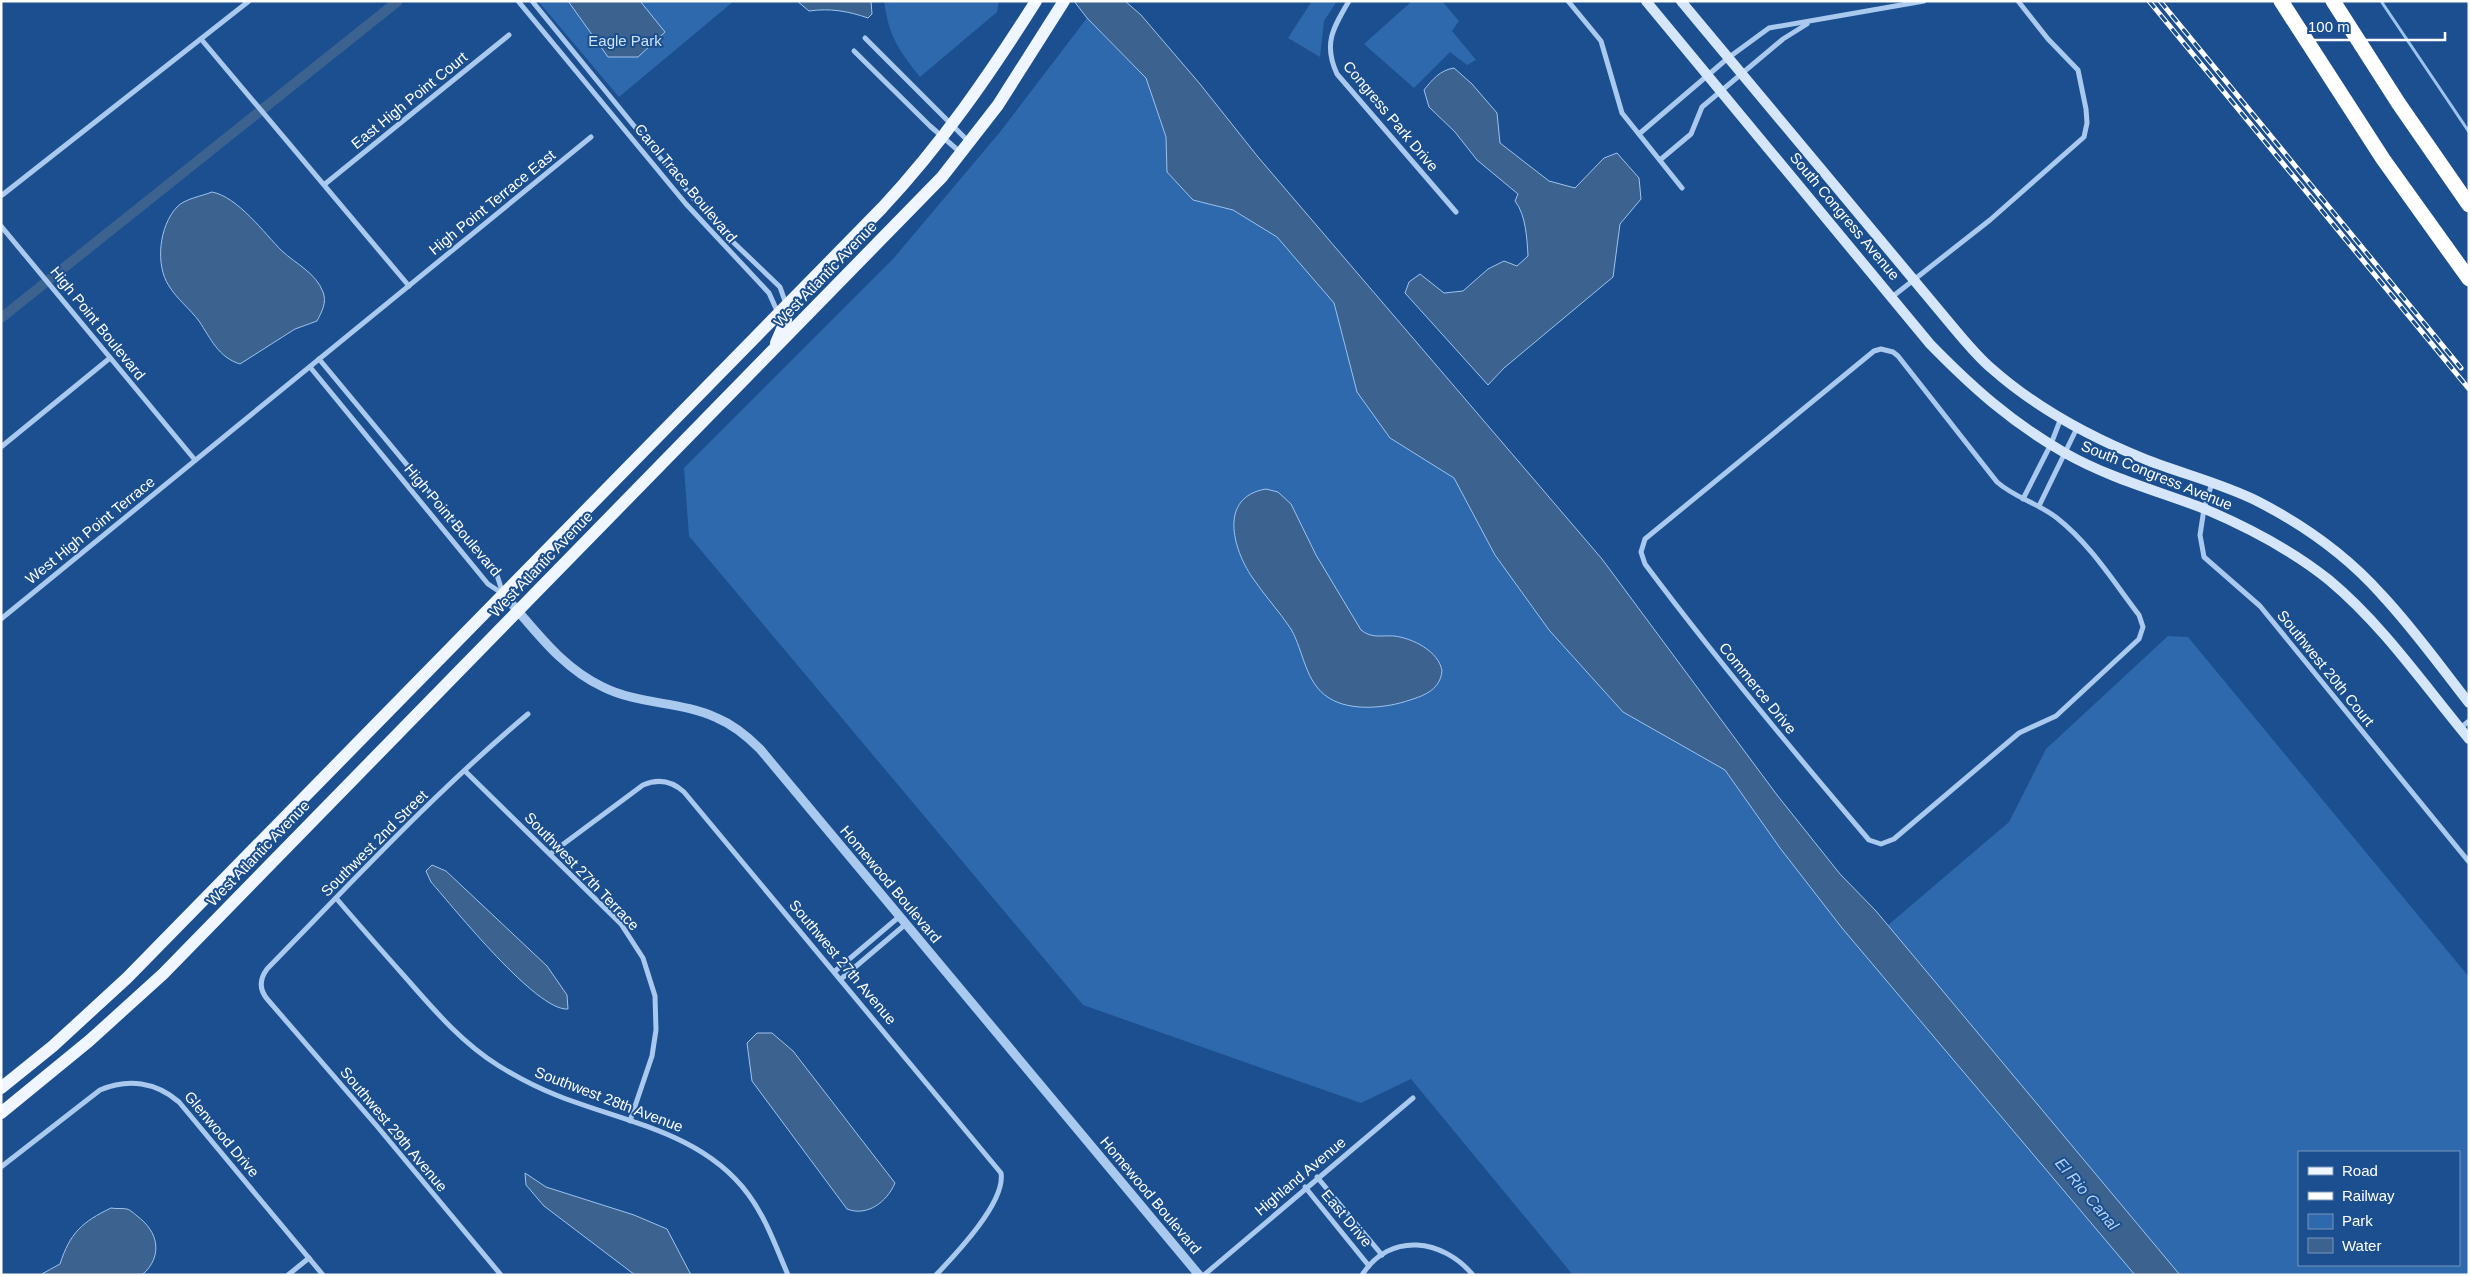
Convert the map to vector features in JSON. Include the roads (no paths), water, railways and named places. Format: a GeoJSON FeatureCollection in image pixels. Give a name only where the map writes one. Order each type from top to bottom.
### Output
{"type":"FeatureCollection","features":[{"type":"Feature","properties":{"kind":"highway"},"geometry":{"type":"LineString","coordinates":[[2281,1],[2383,158],[2469,279]]}},
{"type":"Feature","properties":{"kind":"highway"},"geometry":{"type":"LineString","coordinates":[[2333,1],[2404,112],[2469,204]]}},
{"type":"Feature","properties":{"kind":"main road","name":"West Atlantic Avenue"},"geometry":{"type":"LineString","coordinates":[[1,1088],[93,1010],[285,817],[894,195],[951,125],[1001,56],[1036,1]]}},
{"type":"Feature","properties":{"kind":"main road","name":"South Congress Avenue"},"geometry":{"type":"LineString","coordinates":[[1646,1],[1930,344],[1972,386],[2010,419],[2066,453],[2135,485],[2204,509],[2244,527],[2328,580],[2392,644],[2469,739]]}},
{"type":"Feature","properties":{"kind":"main road","name":"South Congress Avenue"},"geometry":{"type":"LineString","coordinates":[[1681,1],[1914,281],[1991,368],[2077,428],[2146,459],[2256,501],[2305,530],[2342,558],[2392,606],[2469,703]]}},
{"type":"Feature","properties":{"kind":"main road","name":"West Atlantic Avenue"},"geometry":{"type":"LineString","coordinates":[[1,1113],[129,1006],[942,177],[998,105],[1062,4]]}},
{"type":"Feature","properties":{"kind":"main road"},"geometry":{"type":"LineString","coordinates":[[772,352],[786,320],[782,309]]}},
{"type":"Feature","properties":{"kind":"main road"},"geometry":{"type":"LineString","coordinates":[[285,817],[300,833]]}},
{"type":"Feature","properties":{"kind":"street"},"geometry":{"type":"LineString","coordinates":[[1,196],[249,1]]}},
{"type":"Feature","properties":{"kind":"street","name":"Carol Trace Boulevard"},"geometry":{"type":"LineString","coordinates":[[518,1],[686,204],[782,309]]}},
{"type":"Feature","properties":{"kind":"street","name":"Carol Trace Boulevard"},"geometry":{"type":"LineString","coordinates":[[532,1],[693,198],[731,240],[780,287],[782,309]]}},
{"type":"Feature","properties":{"kind":"street","name":"Congress Park Drive"},"geometry":{"type":"LineString","coordinates":[[1349,1],[1334,26],[1330,45],[1331,61],[1337,74],[1456,212]]}},
{"type":"Feature","properties":{"kind":"street"},"geometry":{"type":"LineString","coordinates":[[1568,1],[1601,41],[1622,113],[1682,188]]}},
{"type":"Feature","properties":{"kind":"street"},"geometry":{"type":"LineString","coordinates":[[1639,134],[1708,78],[1728,58],[1769,28],[1924,1]]}},
{"type":"Feature","properties":{"kind":"street"},"geometry":{"type":"LineString","coordinates":[[1892,297],[2020,195],[2084,137],[2087,123],[2086,109],[2078,70],[2048,39],[2018,1]]}},
{"type":"Feature","properties":{"kind":"street"},"geometry":{"type":"LineString","coordinates":[[1660,160],[1691,134],[1702,107],[1783,39],[1811,22]]}},
{"type":"Feature","properties":{"kind":"street","name":"East High Point Court"},"geometry":{"type":"LineString","coordinates":[[325,184],[509,35]]}},
{"type":"Feature","properties":{"kind":"street"},"geometry":{"type":"LineString","coordinates":[[865,38],[951,125],[966,148]]}},
{"type":"Feature","properties":{"kind":"street"},"geometry":{"type":"LineString","coordinates":[[195,460],[409,286],[201,39]]}},
{"type":"Feature","properties":{"kind":"street"},"geometry":{"type":"LineString","coordinates":[[854,51],[942,137],[966,148]]}},
{"type":"Feature","properties":{"kind":"street","name":"High Point Terrace East"},"geometry":{"type":"LineString","coordinates":[[409,286],[591,137]]}},
{"type":"Feature","properties":{"kind":"street","name":"High Point Boulevard"},"geometry":{"type":"LineString","coordinates":[[1,226],[195,460]]}},
{"type":"Feature","properties":{"kind":"street","name":"Commerce Drive"},"geometry":{"type":"LineString","coordinates":[[1881,349],[1894,352],[1898,356],[1997,482],[2023,499],[2039,506],[2080,536],[2139,615],[2143,627],[2142,634],[2139,639],[2056,716],[2019,733],[1894,839],[1881,844],[1869,840],[1778,732],[1698,634],[1645,564],[1640,552],[1645,539],[1874,351],[1881,349]]}},
{"type":"Feature","properties":{"kind":"street"},"geometry":{"type":"LineString","coordinates":[[1,447],[110,358]]}},
{"type":"Feature","properties":{"kind":"street","name":"High Point Boulevard"},"geometry":{"type":"LineString","coordinates":[[319,360],[496,572],[503,594]]}},
{"type":"Feature","properties":{"kind":"street","name":"High Point Boulevard"},"geometry":{"type":"LineString","coordinates":[[310,367],[488,584],[503,594]]}},
{"type":"Feature","properties":{"kind":"street"},"geometry":{"type":"LineString","coordinates":[[2023,499],[2051,444],[2061,418]]}},
{"type":"Feature","properties":{"kind":"street"},"geometry":{"type":"LineString","coordinates":[[2039,506],[2077,428]]}},
{"type":"Feature","properties":{"kind":"street","name":"West High Point Terrace"},"geometry":{"type":"LineString","coordinates":[[1,619],[195,460]]}},
{"type":"Feature","properties":{"kind":"street","name":"Southwest 20th Court"},"geometry":{"type":"LineString","coordinates":[[2212,483],[2204,509],[2200,542],[2201,550],[2209,563],[2240,586],[2260,606],[2469,862]]}},
{"type":"Feature","properties":{"kind":"street","name":"Homewood Boulevard"},"geometry":{"type":"LineString","coordinates":[[503,594],[549,648],[566,663],[603,688],[639,700],[696,711],[716,717],[747,736],[901,916],[1199,1275]]}},
{"type":"Feature","properties":{"kind":"street","name":"Southwest 2nd Street"},"geometry":{"type":"LineString","coordinates":[[268,1000],[261,988],[263,974],[336,898],[465,771],[528,714]]}},
{"type":"Feature","properties":{"kind":"street"},"geometry":{"type":"LineString","coordinates":[[2460,728],[2469,721]]}},
{"type":"Feature","properties":{"kind":"street","name":"Southwest 27th Terrace"},"geometry":{"type":"LineString","coordinates":[[465,771],[621,924],[643,958],[652,983],[656,1010],[654,1043],[630,1121]]}},
{"type":"Feature","properties":{"kind":"street","name":"Southwest 27th Avenue"},"geometry":{"type":"LineString","coordinates":[[550,854],[650,782],[665,781],[684,792],[1001,1173],[1002,1180],[998,1192],[972,1233],[936,1275]]}},
{"type":"Feature","properties":{"kind":"street","name":"Southwest 28th Avenue"},"geometry":{"type":"LineString","coordinates":[[336,898],[440,1018],[480,1053],[538,1088],[691,1144],[716,1161],[747,1192],[763,1218],[788,1275]]}},
{"type":"Feature","properties":{"kind":"street"},"geometry":{"type":"LineString","coordinates":[[834,972],[901,916]]}},
{"type":"Feature","properties":{"kind":"street"},"geometry":{"type":"LineString","coordinates":[[841,979],[907,924]]}},
{"type":"Feature","properties":{"kind":"street","name":"Southwest 29th Avenue"},"geometry":{"type":"LineString","coordinates":[[268,1000],[376,1125],[501,1275]]}},
{"type":"Feature","properties":{"kind":"street","name":"Glenwood Drive"},"geometry":{"type":"LineString","coordinates":[[1,1168],[100,1090],[130,1083],[153,1086],[167,1092],[179,1102],[324,1275]]}},
{"type":"Feature","properties":{"kind":"street","name":"Highland Avenue"},"geometry":{"type":"LineString","coordinates":[[1204,1275],[1305,1187],[1413,1098]]}},
{"type":"Feature","properties":{"kind":"street","name":"East Drive"},"geometry":{"type":"LineString","coordinates":[[1317,1177],[1382,1255]]}},
{"type":"Feature","properties":{"kind":"street","name":"East Drive"},"geometry":{"type":"LineString","coordinates":[[1305,1187],[1369,1266]]}},
{"type":"Feature","properties":{"kind":"street","name":"East Drive"},"geometry":{"type":"LineString","coordinates":[[1362,1275],[1382,1255],[1403,1246],[1428,1246],[1452,1255],[1473,1275]]}},
{"type":"Feature","properties":{"kind":"street"},"geometry":{"type":"LineString","coordinates":[[288,1275],[309,1258]]}},
{"type":"Feature","properties":{"kind":"water"},"geometry":{"type":"Polygon","coordinates":[[[568,1],[640,1],[665,32],[638,57],[608,57],[568,1]]]}},
{"type":"Feature","properties":{"kind":"water"},"geometry":{"type":"Polygon","coordinates":[[[797,1],[871,1],[872,14],[868,18],[839,11],[809,11],[797,1]]]}},
{"type":"Feature","properties":{"kind":"water","name":"El Rio Canal"},"geometry":{"type":"Polygon","coordinates":[[[1074,1],[1125,1],[1141,15],[1200,84],[1258,157],[1602,559],[1777,795],[1840,874],[1876,911],[2180,1275],[2135,1275],[1842,928],[1780,848],[1725,770],[1623,712],[1549,630],[1495,555],[1454,478],[1390,438],[1357,392],[1334,303],[1277,237],[1233,210],[1193,200],[1167,172],[1166,137],[1146,78],[1087,18],[1074,1]]]}},
{"type":"Feature","properties":{"kind":"water"},"geometry":{"type":"Polygon","coordinates":[[[1454,68],[1472,84],[1497,113],[1500,143],[1549,181],[1575,188],[1604,158],[1617,153],[1639,178],[1641,199],[1620,224],[1613,277],[1504,368],[1488,385],[1405,293],[1409,282],[1420,274],[1444,293],[1463,291],[1488,269],[1504,261],[1517,266],[1528,256],[1524,220],[1515,201],[1518,194],[1477,160],[1455,132],[1429,107],[1424,90],[1440,73],[1454,68]]]}},
{"type":"Feature","properties":{"kind":"water"},"geometry":{"type":"Polygon","coordinates":[[[212,192],[222,195],[241,208],[282,251],[316,279],[324,296],[323,307],[317,321],[295,329],[240,364],[226,357],[216,347],[199,321],[172,291],[162,267],[161,246],[166,224],[171,215],[180,204],[212,192]]]}},
{"type":"Feature","properties":{"kind":"water"},"geometry":{"type":"Polygon","coordinates":[[[1266,489],[1278,492],[1291,504],[1316,555],[1361,630],[1373,636],[1401,637],[1424,647],[1436,657],[1442,671],[1435,687],[1421,696],[1401,703],[1380,707],[1348,705],[1329,698],[1321,692],[1310,676],[1291,629],[1245,566],[1235,539],[1235,513],[1241,502],[1251,494],[1266,489]]]}},
{"type":"Feature","properties":{"kind":"water"},"geometry":{"type":"Polygon","coordinates":[[[432,865],[446,871],[547,966],[567,995],[568,1009],[554,1005],[537,994],[517,977],[476,934],[431,882],[426,871],[432,865]]]}},
{"type":"Feature","properties":{"kind":"water"},"geometry":{"type":"Polygon","coordinates":[[[757,1033],[772,1033],[793,1051],[895,1183],[882,1202],[862,1211],[847,1209],[752,1081],[747,1043],[757,1033]]]}},
{"type":"Feature","properties":{"kind":"water"},"geometry":{"type":"Polygon","coordinates":[[[525,1173],[546,1187],[634,1215],[667,1229],[691,1275],[635,1275],[544,1206],[526,1185],[525,1173]]]}},
{"type":"Feature","properties":{"kind":"water"},"geometry":{"type":"Polygon","coordinates":[[[111,1208],[131,1211],[144,1222],[154,1236],[156,1252],[149,1268],[142,1275],[40,1275],[60,1264],[68,1244],[78,1230],[92,1218],[111,1208]]]}},
{"type":"Feature","properties":{"kind":"waterway"},"geometry":{"type":"LineString","coordinates":[[1,318],[398,1]]}},
{"type":"Feature","properties":{"kind":"waterway"},"geometry":{"type":"LineString","coordinates":[[2381,1],[2469,132]]}},
{"type":"Feature","properties":{"kind":"railway"},"geometry":{"type":"LineString","coordinates":[[2149,1],[2469,389]]}},
{"type":"Feature","properties":{"kind":"railway"},"geometry":{"type":"LineString","coordinates":[[2160,1],[2461,368]]}},
{"type":"Feature","properties":{"kind":"park label","name":"Eagle Park"},"geometry":{"type":"Point","coordinates":[625,40]}}]}
